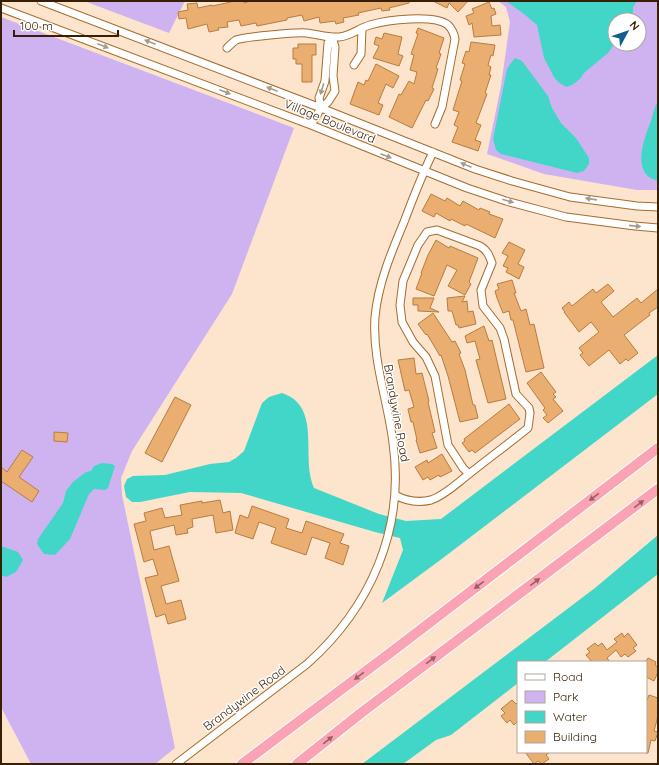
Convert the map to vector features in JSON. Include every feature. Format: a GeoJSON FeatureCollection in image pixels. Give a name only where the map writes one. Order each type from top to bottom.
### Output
{"type":"FeatureCollection","features":[{"type":"Feature","properties":{"kind":"highway"},"geometry":{"type":"LineString","coordinates":[[242,764],[658,448]]}},
{"type":"Feature","properties":{"kind":"highway"},"geometry":{"type":"LineString","coordinates":[[298,764],[367,708],[658,489]]}},
{"type":"Feature","properties":{"kind":"street","name":"Village Boulevard"},"geometry":{"type":"LineString","coordinates":[[41,1],[432,152],[512,181],[570,197],[636,206],[658,207]]}},
{"type":"Feature","properties":{"kind":"street","name":"Village Boulevard"},"geometry":{"type":"LineString","coordinates":[[1,8],[311,125],[467,188],[506,201],[566,217],[658,228]]}},
{"type":"Feature","properties":{"kind":"street"},"geometry":{"type":"LineString","coordinates":[[227,48],[237,39],[296,33],[307,33],[332,37],[347,35],[377,23],[422,19],[443,23],[451,29],[455,38],[442,107],[435,124]]}},
{"type":"Feature","properties":{"kind":"street"},"geometry":{"type":"LineString","coordinates":[[354,65],[361,54],[362,28]]}},
{"type":"Feature","properties":{"kind":"street"},"geometry":{"type":"LineString","coordinates":[[321,108],[320,98],[325,81],[328,43],[332,37]]}},
{"type":"Feature","properties":{"kind":"street"},"geometry":{"type":"LineString","coordinates":[[311,125],[321,108],[328,102],[335,91],[333,76],[335,47],[332,37]]}},
{"type":"Feature","properties":{"kind":"street","name":"Brandywine Road"},"geometry":{"type":"LineString","coordinates":[[176,764],[307,664],[335,637],[369,588],[377,569],[388,536],[392,516],[395,495],[395,462],[394,443],[378,367],[375,317],[386,266],[432,152]]}},
{"type":"Feature","properties":{"kind":"street"},"geometry":{"type":"LineString","coordinates":[[395,495],[404,499],[415,501],[430,500],[445,493],[528,428],[530,413],[529,408],[516,394],[504,339],[500,328],[483,306],[481,290],[492,263],[488,254],[485,249],[480,246],[437,230],[427,232],[418,245],[403,281],[400,305],[402,322],[413,342],[426,357],[435,376],[448,445],[463,468],[469,474]]}},
{"type":"Feature","properties":{"kind":"green space"},"geometry":{"type":"Polygon","coordinates":[[[84,1],[185,1],[169,33],[84,1]]]}},
{"type":"Feature","properties":{"kind":"green space"},"geometry":{"type":"Polygon","coordinates":[[[498,1],[658,1],[658,190],[637,190],[544,174],[487,154],[501,86],[510,22],[506,7],[498,1]]]}},
{"type":"Feature","properties":{"kind":"green space"},"geometry":{"type":"Polygon","coordinates":[[[1,17],[294,128],[232,294],[132,451],[121,478],[122,495],[175,748],[155,764],[31,764],[1,707],[1,17]]]}},
{"type":"Feature","properties":{"kind":"water"},"geometry":{"type":"Polygon","coordinates":[[[506,1],[637,1],[633,7],[633,12],[607,12],[607,52],[609,52],[584,73],[580,79],[572,85],[566,87],[558,82],[554,77],[544,58],[537,25],[506,1]]]}},
{"type":"Feature","properties":{"kind":"water"},"geometry":{"type":"Polygon","coordinates":[[[515,58],[522,61],[548,96],[552,108],[561,123],[576,138],[589,158],[589,164],[584,171],[577,173],[501,154],[496,150],[493,139],[507,69],[515,58]]]}},
{"type":"Feature","properties":{"kind":"water"},"geometry":{"type":"Polygon","coordinates":[[[658,101],[658,181],[649,177],[644,171],[641,155],[645,137],[658,101]]]}},
{"type":"Feature","properties":{"kind":"water"},"geometry":{"type":"Polygon","coordinates":[[[658,355],[658,394],[382,603],[403,550],[400,538],[241,493],[190,492],[140,502],[132,502],[126,497],[124,486],[127,479],[133,476],[165,475],[210,464],[229,462],[236,458],[244,451],[262,403],[269,397],[282,393],[296,401],[302,409],[306,419],[308,430],[309,466],[314,488],[379,514],[406,521],[441,519],[658,355]]]}},
{"type":"Feature","properties":{"kind":"water"},"geometry":{"type":"Polygon","coordinates":[[[102,463],[112,464],[115,466],[108,488],[105,490],[94,489],[89,494],[70,539],[55,555],[44,554],[37,544],[38,539],[63,503],[66,491],[73,482],[86,472],[91,471],[94,466],[102,463]]]}},
{"type":"Feature","properties":{"kind":"water"},"geometry":{"type":"Polygon","coordinates":[[[658,535],[658,574],[546,661],[517,661],[517,684],[451,735],[436,740],[403,764],[362,764],[595,588],[658,535]]]}},
{"type":"Feature","properties":{"kind":"water"},"geometry":{"type":"Polygon","coordinates":[[[1,546],[18,552],[23,560],[16,572],[6,577],[1,575],[1,546]]]}},
{"type":"Feature","properties":{"kind":"building"},"geometry":{"type":"Polygon","coordinates":[[[231,1],[244,1],[244,3],[250,1],[409,1],[409,3],[389,8],[390,10],[382,11],[381,8],[358,13],[359,15],[343,18],[344,22],[336,24],[335,21],[320,23],[319,17],[304,21],[302,15],[287,18],[287,20],[257,26],[256,23],[241,26],[239,20],[227,22],[228,27],[218,28],[219,30],[209,32],[207,24],[188,29],[186,18],[179,19],[178,12],[188,10],[187,4],[197,3],[198,8],[231,1]]]}},
{"type":"Feature","properties":{"kind":"building"},"geometry":{"type":"Polygon","coordinates":[[[433,1],[468,1],[458,12],[449,3],[447,8],[433,1]]]}},
{"type":"Feature","properties":{"kind":"building"},"geometry":{"type":"Polygon","coordinates":[[[489,2],[492,9],[494,8],[496,14],[491,16],[492,26],[500,25],[501,35],[474,37],[472,23],[469,25],[466,16],[474,13],[472,9],[489,2]]]}},
{"type":"Feature","properties":{"kind":"building"},"geometry":{"type":"Polygon","coordinates":[[[418,28],[444,38],[439,53],[441,54],[436,68],[438,69],[432,88],[434,89],[428,101],[426,100],[412,128],[389,117],[399,94],[401,95],[409,81],[414,84],[417,72],[410,70],[414,55],[411,54],[418,34],[416,33],[418,28]]]}},
{"type":"Feature","properties":{"kind":"building"},"geometry":{"type":"Polygon","coordinates":[[[384,33],[402,37],[398,54],[403,56],[399,66],[373,58],[379,46],[374,44],[376,37],[382,39],[384,33]]]}},
{"type":"Feature","properties":{"kind":"building"},"geometry":{"type":"Polygon","coordinates":[[[471,42],[495,45],[493,56],[491,55],[488,65],[491,67],[489,75],[491,75],[485,93],[487,94],[476,123],[481,125],[475,140],[481,142],[478,151],[452,142],[458,127],[454,125],[459,112],[453,110],[462,81],[460,80],[465,64],[462,63],[466,51],[469,52],[471,42]]]}},
{"type":"Feature","properties":{"kind":"building"},"geometry":{"type":"Polygon","coordinates":[[[298,44],[316,44],[316,55],[312,55],[312,82],[302,82],[302,64],[296,64],[296,59],[293,59],[293,48],[298,48],[298,44]]]}},
{"type":"Feature","properties":{"kind":"building"},"geometry":{"type":"Polygon","coordinates":[[[376,64],[399,76],[393,88],[386,84],[378,103],[383,105],[379,115],[350,104],[358,82],[364,85],[366,80],[368,81],[376,64]]]}},
{"type":"Feature","properties":{"kind":"building"},"geometry":{"type":"Polygon","coordinates":[[[431,194],[445,201],[447,198],[460,206],[463,201],[479,210],[480,208],[490,212],[489,214],[503,219],[495,238],[466,224],[465,226],[451,219],[450,221],[436,213],[434,217],[422,211],[431,194]]]}},
{"type":"Feature","properties":{"kind":"building"},"geometry":{"type":"Polygon","coordinates":[[[436,240],[449,248],[450,246],[478,258],[469,282],[471,284],[465,295],[448,286],[457,270],[447,265],[434,296],[416,289],[428,255],[436,240]]]}},
{"type":"Feature","properties":{"kind":"building"},"geometry":{"type":"Polygon","coordinates":[[[509,242],[525,250],[518,264],[524,267],[519,279],[506,272],[508,268],[503,266],[508,256],[502,253],[509,242]]]}},
{"type":"Feature","properties":{"kind":"building"},"geometry":{"type":"Polygon","coordinates":[[[512,280],[516,293],[514,293],[521,311],[526,309],[530,325],[534,324],[544,368],[526,372],[513,320],[511,320],[509,311],[503,313],[497,298],[495,291],[499,289],[497,284],[512,280]]]}},
{"type":"Feature","properties":{"kind":"building"},"geometry":{"type":"Polygon","coordinates":[[[608,284],[614,291],[601,302],[613,317],[637,298],[641,303],[658,289],[658,307],[624,335],[638,353],[628,361],[626,359],[620,364],[609,350],[589,366],[580,355],[583,353],[579,348],[599,332],[591,322],[579,332],[562,308],[569,302],[572,306],[593,289],[596,293],[608,284]]]}},
{"type":"Feature","properties":{"kind":"building"},"geometry":{"type":"Polygon","coordinates":[[[465,296],[462,302],[467,301],[468,312],[473,311],[476,324],[459,328],[458,325],[456,325],[452,311],[448,311],[447,298],[465,296]]]}},
{"type":"Feature","properties":{"kind":"building"},"geometry":{"type":"Polygon","coordinates":[[[413,298],[434,298],[430,308],[439,312],[418,311],[418,305],[413,305],[413,298]]]}},
{"type":"Feature","properties":{"kind":"building"},"geometry":{"type":"Polygon","coordinates":[[[433,313],[452,342],[455,341],[461,353],[459,354],[478,418],[460,422],[441,355],[440,356],[427,334],[426,335],[418,324],[433,313]]]}},
{"type":"Feature","properties":{"kind":"building"},"geometry":{"type":"Polygon","coordinates":[[[484,326],[489,341],[492,340],[506,399],[488,403],[476,360],[480,359],[475,341],[467,343],[465,336],[484,326]]]}},
{"type":"Feature","properties":{"kind":"building"},"geometry":{"type":"Polygon","coordinates":[[[414,358],[416,374],[422,373],[435,432],[432,433],[437,448],[420,453],[413,422],[411,422],[408,409],[414,407],[409,390],[405,391],[398,360],[414,358]]]}},
{"type":"Feature","properties":{"kind":"building"},"geometry":{"type":"Polygon","coordinates":[[[541,372],[556,392],[553,394],[556,397],[553,399],[563,411],[548,423],[543,418],[547,415],[543,410],[545,408],[527,383],[541,372]]]}},
{"type":"Feature","properties":{"kind":"building"},"geometry":{"type":"Polygon","coordinates":[[[175,397],[191,405],[162,462],[145,453],[175,397]]]}},
{"type":"Feature","properties":{"kind":"building"},"geometry":{"type":"Polygon","coordinates":[[[509,404],[520,419],[475,453],[472,450],[469,452],[462,443],[465,441],[464,439],[509,404]]]}},
{"type":"Feature","properties":{"kind":"building"},"geometry":{"type":"Polygon","coordinates":[[[54,432],[68,433],[67,442],[54,441],[54,432]]]}},
{"type":"Feature","properties":{"kind":"building"},"geometry":{"type":"Polygon","coordinates":[[[22,450],[33,457],[19,477],[39,491],[32,502],[1,481],[1,467],[7,472],[22,450]]]}},
{"type":"Feature","properties":{"kind":"building"},"geometry":{"type":"Polygon","coordinates":[[[442,454],[452,471],[440,477],[439,475],[430,480],[428,477],[423,480],[415,467],[427,460],[428,463],[442,454]]]}},
{"type":"Feature","properties":{"kind":"building"},"geometry":{"type":"Polygon","coordinates":[[[220,500],[223,513],[230,511],[233,530],[216,533],[213,515],[192,519],[193,527],[187,529],[188,533],[176,535],[174,525],[150,531],[154,550],[169,546],[179,581],[161,586],[166,604],[181,600],[186,619],[168,624],[165,614],[156,617],[145,578],[158,575],[153,559],[144,562],[134,524],[146,521],[144,513],[162,508],[165,518],[182,515],[180,505],[202,501],[202,503],[220,500]]]}},
{"type":"Feature","properties":{"kind":"building"},"geometry":{"type":"Polygon","coordinates":[[[252,506],[289,519],[286,528],[302,533],[306,521],[344,534],[340,543],[349,546],[343,565],[325,558],[330,543],[312,537],[306,555],[271,543],[276,528],[259,522],[253,539],[235,533],[240,515],[248,518],[252,506]]]}},
{"type":"Feature","properties":{"kind":"building"},"geometry":{"type":"Polygon","coordinates":[[[622,633],[624,637],[628,633],[637,645],[633,648],[636,651],[628,657],[625,654],[621,657],[616,650],[607,658],[609,661],[591,661],[586,655],[590,652],[587,649],[595,643],[598,646],[602,643],[607,650],[617,642],[614,639],[622,633]]]}},
{"type":"Feature","properties":{"kind":"building"},"geometry":{"type":"Polygon","coordinates":[[[648,658],[656,662],[655,665],[658,667],[658,672],[654,681],[647,678],[646,661],[648,658]]]}},
{"type":"Feature","properties":{"kind":"building"},"geometry":{"type":"Polygon","coordinates":[[[649,695],[658,698],[658,716],[654,731],[658,732],[655,741],[651,740],[648,753],[647,753],[647,700],[649,695]]]}},
{"type":"Feature","properties":{"kind":"building"},"geometry":{"type":"Polygon","coordinates":[[[512,700],[516,704],[517,703],[517,722],[514,725],[510,720],[507,723],[501,716],[505,713],[501,709],[512,700]]]}},
{"type":"Feature","properties":{"kind":"building"},"geometry":{"type":"Polygon","coordinates":[[[526,753],[549,753],[546,755],[549,759],[542,764],[538,761],[534,764],[526,753]]]}}]}
